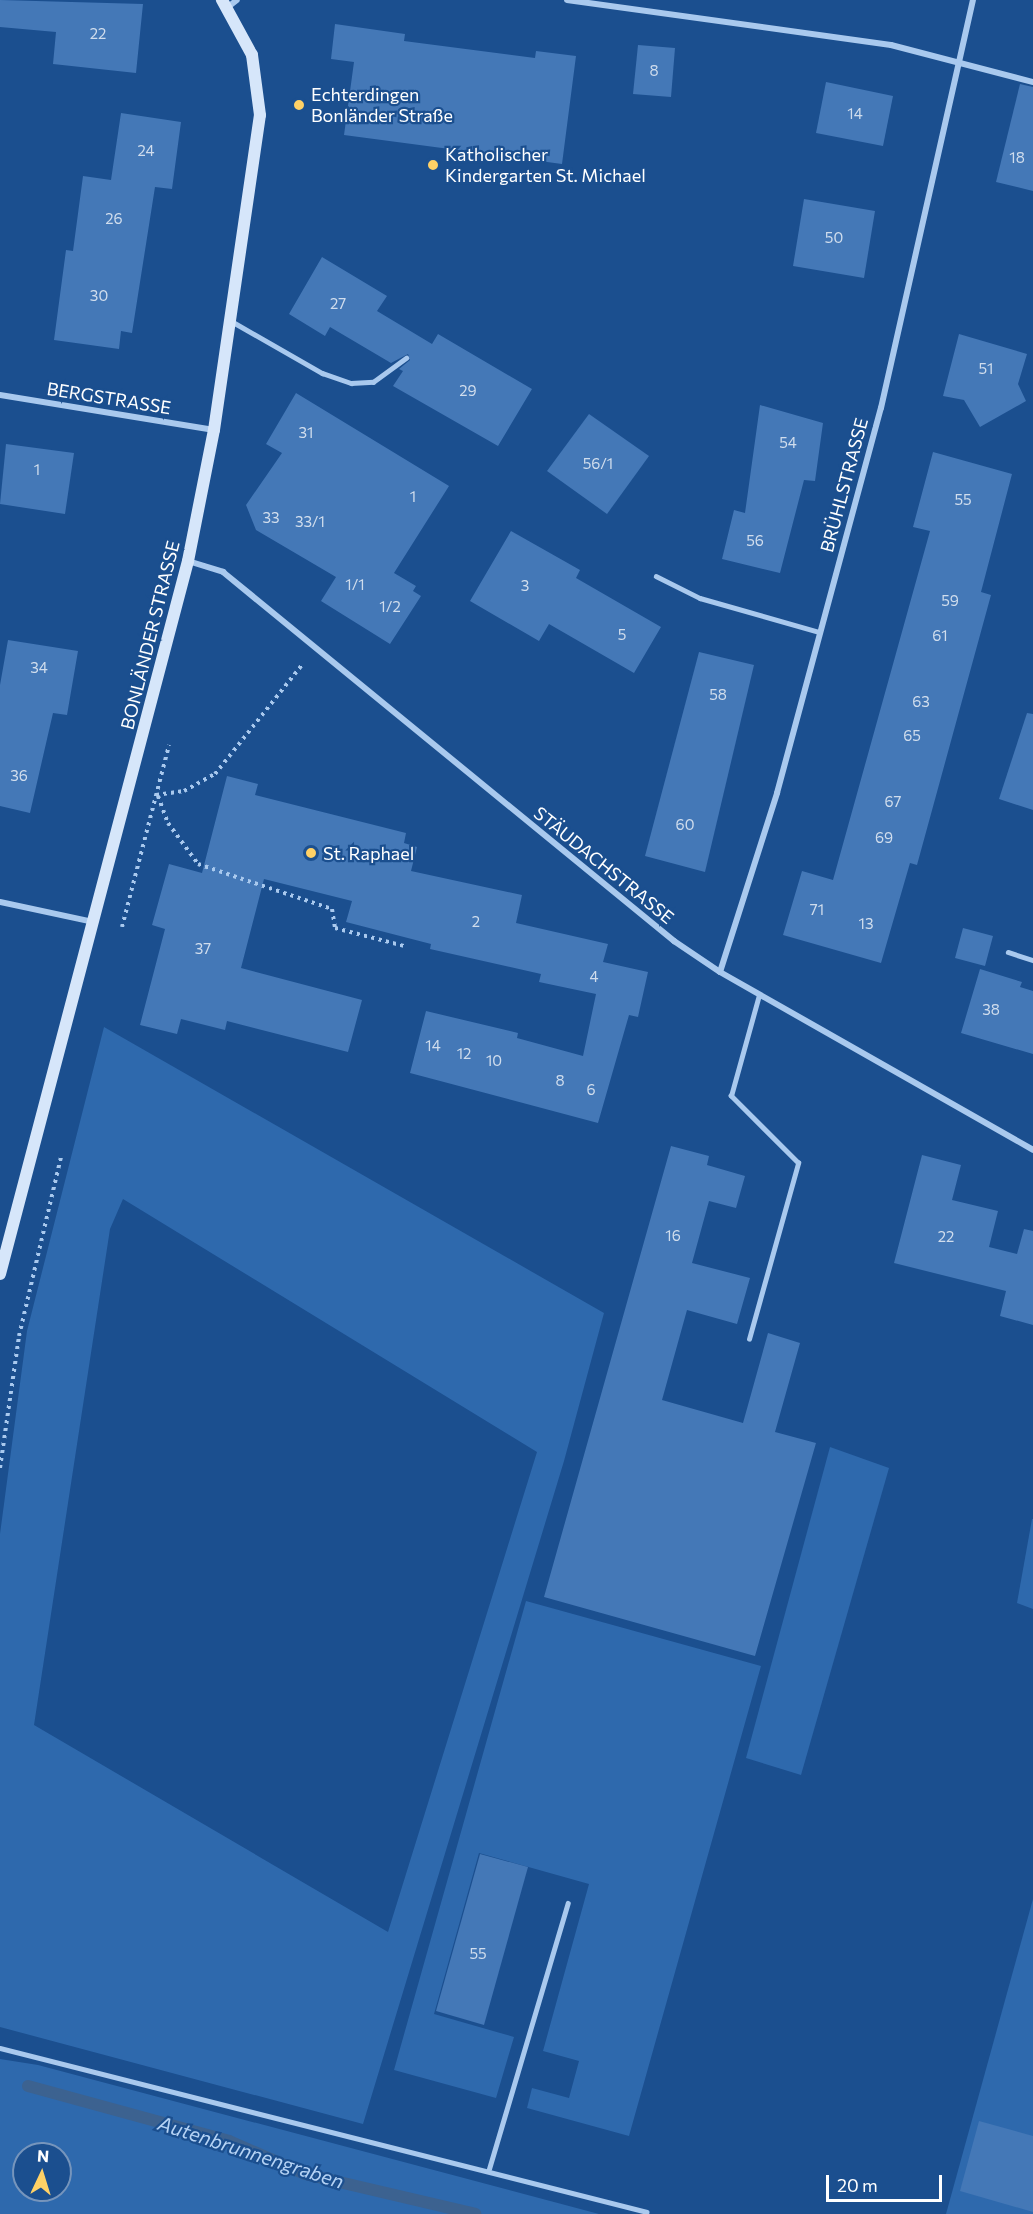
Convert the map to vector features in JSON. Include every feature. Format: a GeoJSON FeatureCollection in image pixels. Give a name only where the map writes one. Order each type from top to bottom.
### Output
{"type":"FeatureCollection","features":[{"type":"Feature","properties":{"kind":"street"},"geometry":{"type":"LineString","coordinates":[[567,0],[891,45],[958,60],[1033,82]]}},
{"type":"Feature","properties":{"kind":"street","name":"BRÜHLSTRASSE"},"geometry":{"type":"LineString","coordinates":[[720,972],[777,793],[881,408],[972,0]]}},
{"type":"Feature","properties":{"kind":"street","name":"BONLÄNDER STRASSE"},"geometry":{"type":"LineString","coordinates":[[0,1274],[189,561],[214,430],[260,116],[252,54],[229,2]]}},
{"type":"Feature","properties":{"kind":"street","name":"BERGSTRASSE"},"geometry":{"type":"LineString","coordinates":[[0,395],[214,430]]}},
{"type":"Feature","properties":{"kind":"street","name":"STÄUDACHSTRASSE"},"geometry":{"type":"LineString","coordinates":[[189,561],[223,572],[643,917],[720,972],[1033,1150]]}},
{"type":"Feature","properties":{"kind":"street"},"geometry":{"type":"LineString","coordinates":[[0,902],[94,922]]}},
{"type":"Feature","properties":{"kind":"lane"},"geometry":{"type":"LineString","coordinates":[[230,321],[322,373],[351,383],[373,382],[406,358]]}},
{"type":"Feature","properties":{"kind":"lane"},"geometry":{"type":"LineString","coordinates":[[656,576],[700,598],[819,632]]}},
{"type":"Feature","properties":{"kind":"lane"},"geometry":{"type":"LineString","coordinates":[[1008,952],[1033,960]]}},
{"type":"Feature","properties":{"kind":"lane"},"geometry":{"type":"LineString","coordinates":[[749,1339],[798,1163],[731,1096],[759,995]]}},
{"type":"Feature","properties":{"kind":"lane"},"geometry":{"type":"LineString","coordinates":[[489,2169],[568,1903]]}},
{"type":"Feature","properties":{"kind":"lane"},"geometry":{"type":"LineString","coordinates":[[0,2048],[489,2169],[647,2212]]}},
{"type":"Feature","properties":{"kind":"path"},"geometry":{"type":"LineString","coordinates":[[129,790],[158,795],[184,791],[215,774],[316,648]]}},
{"type":"Feature","properties":{"kind":"path"},"geometry":{"type":"LineString","coordinates":[[158,795],[168,823],[198,864],[332,909],[335,928],[404,946]]}},
{"type":"Feature","properties":{"kind":"path"},"geometry":{"type":"LineString","coordinates":[[0,1468],[19,1336],[64,1146]]}},
{"type":"Feature","properties":{"kind":"shaded area"},"geometry":{"type":"Polygon","coordinates":[[[104,1027],[604,1313],[564,1461],[363,2124],[0,2027],[0,1534],[27,1331],[104,1027]],[[123,1199],[110,1229],[34,1725],[388,1932],[537,1452],[123,1199]]]}},
{"type":"Feature","properties":{"kind":"shaded area"},"geometry":{"type":"Polygon","coordinates":[[[830,1447],[889,1468],[801,1775],[746,1758],[830,1447]]]}},
{"type":"Feature","properties":{"kind":"shaded area"},"geometry":{"type":"Polygon","coordinates":[[[1033,1519],[1033,1609],[1017,1603],[1033,1519]]]}},
{"type":"Feature","properties":{"kind":"shaded area"},"geometry":{"type":"Polygon","coordinates":[[[526,1601],[761,1666],[629,2136],[527,2108],[532,2088],[569,2098],[579,2061],[543,2051],[589,1884],[479,1853],[434,2014],[514,2037],[496,2098],[394,2070],[526,1601]]]}},
{"type":"Feature","properties":{"kind":"shaded area"},"geometry":{"type":"Polygon","coordinates":[[[1033,1899],[1033,2214],[946,2214],[1033,1899]]]}},
{"type":"Feature","properties":{"kind":"shaded area"},"geometry":{"type":"Polygon","coordinates":[[[0,2059],[38,2065],[599,2214],[0,2214],[0,2059]]]}},
{"type":"Feature","properties":{"kind":"building"},"geometry":{"type":"Polygon","coordinates":[[[0,0],[143,4],[136,73],[53,64],[56,32],[0,27],[0,0]]]}},
{"type":"Feature","properties":{"kind":"building"},"geometry":{"type":"Polygon","coordinates":[[[335,24],[405,34],[404,41],[535,58],[536,51],[576,56],[562,164],[344,135],[354,62],[331,59],[335,24]]]}},
{"type":"Feature","properties":{"kind":"building"},"geometry":{"type":"Polygon","coordinates":[[[638,45],[675,48],[671,97],[633,94],[638,45]]]}},
{"type":"Feature","properties":{"kind":"building"},"geometry":{"type":"Polygon","coordinates":[[[826,82],[893,96],[883,146],[816,133],[826,82]]]}},
{"type":"Feature","properties":{"kind":"building"},"geometry":{"type":"Polygon","coordinates":[[[1020,84],[1033,87],[1033,191],[996,182],[1020,84]]]}},
{"type":"Feature","properties":{"kind":"building"},"geometry":{"type":"Polygon","coordinates":[[[121,113],[181,122],[172,189],[155,187],[132,333],[121,331],[119,349],[54,340],[66,250],[73,251],[83,176],[111,180],[121,113]]]}},
{"type":"Feature","properties":{"kind":"building"},"geometry":{"type":"Polygon","coordinates":[[[804,199],[875,211],[864,278],[793,266],[804,199]]]}},
{"type":"Feature","properties":{"kind":"building"},"geometry":{"type":"Polygon","coordinates":[[[322,257],[387,296],[377,311],[432,344],[438,334],[532,389],[498,446],[393,386],[403,371],[399,369],[410,360],[408,354],[391,363],[330,327],[325,336],[289,314],[322,257]]]}},
{"type":"Feature","properties":{"kind":"building"},"geometry":{"type":"Polygon","coordinates":[[[959,334],[1027,354],[1018,384],[1026,401],[980,427],[964,400],[943,396],[959,334]]]}},
{"type":"Feature","properties":{"kind":"building"},"geometry":{"type":"Polygon","coordinates":[[[296,393],[449,486],[394,573],[416,586],[413,591],[421,596],[390,644],[321,601],[336,577],[256,530],[246,505],[282,453],[266,444],[296,393]]]}},
{"type":"Feature","properties":{"kind":"building"},"geometry":{"type":"Polygon","coordinates":[[[760,405],[823,423],[815,481],[804,480],[780,573],[722,559],[734,510],[745,513],[760,405]]]}},
{"type":"Feature","properties":{"kind":"building"},"geometry":{"type":"Polygon","coordinates":[[[589,414],[649,456],[607,514],[547,471],[589,414]]]}},
{"type":"Feature","properties":{"kind":"building"},"geometry":{"type":"Polygon","coordinates":[[[6,444],[74,453],[65,514],[0,504],[6,444]]]}},
{"type":"Feature","properties":{"kind":"building"},"geometry":{"type":"Polygon","coordinates":[[[933,452],[1012,474],[981,592],[991,595],[917,865],[910,863],[881,963],[783,935],[802,871],[833,880],[930,531],[913,527],[933,452]]]}},
{"type":"Feature","properties":{"kind":"building"},"geometry":{"type":"Polygon","coordinates":[[[511,531],[580,570],[576,578],[661,627],[634,673],[549,624],[539,641],[470,601],[511,531]]]}},
{"type":"Feature","properties":{"kind":"building"},"geometry":{"type":"Polygon","coordinates":[[[8,640],[78,651],[67,715],[53,713],[30,813],[0,806],[0,685],[8,640]]]}},
{"type":"Feature","properties":{"kind":"building"},"geometry":{"type":"Polygon","coordinates":[[[699,652],[754,665],[705,872],[645,856],[699,652]]]}},
{"type":"Feature","properties":{"kind":"building"},"geometry":{"type":"Polygon","coordinates":[[[1027,713],[1033,714],[1033,810],[999,799],[1027,713]]]}},
{"type":"Feature","properties":{"kind":"building"},"geometry":{"type":"Polygon","coordinates":[[[227,776],[258,784],[255,795],[406,833],[404,843],[417,847],[411,871],[522,895],[516,923],[608,944],[603,962],[648,972],[638,1017],[629,1015],[598,1123],[410,1073],[426,1011],[518,1033],[517,1038],[583,1056],[596,994],[539,982],[541,974],[430,949],[431,944],[346,922],[352,901],[264,879],[241,968],[362,1000],[348,1052],[227,1021],[225,1030],[181,1019],[177,1034],[140,1025],[165,929],[152,925],[169,864],[202,873],[227,776]]]}},
{"type":"Feature","properties":{"kind":"building"},"geometry":{"type":"Polygon","coordinates":[[[963,928],[993,936],[985,966],[955,958],[963,928]]]}},
{"type":"Feature","properties":{"kind":"building"},"geometry":{"type":"Polygon","coordinates":[[[980,969],[1022,982],[1020,987],[1033,991],[1033,1054],[961,1033],[980,969]]]}},
{"type":"Feature","properties":{"kind":"building"},"geometry":{"type":"Polygon","coordinates":[[[671,1146],[709,1156],[707,1165],[745,1176],[736,1208],[709,1201],[692,1263],[750,1278],[737,1324],[687,1310],[662,1400],[743,1423],[768,1333],[800,1343],[775,1432],[816,1443],[755,1656],[544,1597],[671,1146]]]}},
{"type":"Feature","properties":{"kind":"building"},"geometry":{"type":"Polygon","coordinates":[[[922,1155],[961,1165],[952,1200],[998,1211],[989,1247],[1017,1254],[1024,1229],[1033,1231],[1033,1325],[1000,1316],[1006,1291],[894,1263],[922,1155]]]}},
{"type":"Feature","properties":{"kind":"building"},"geometry":{"type":"Polygon","coordinates":[[[480,1854],[528,1867],[484,2025],[436,2011],[480,1854]]]}},
{"type":"Feature","properties":{"kind":"building"},"geometry":{"type":"Polygon","coordinates":[[[979,2121],[1033,2136],[1033,2212],[960,2191],[979,2121]]]}},
{"type":"Feature","properties":{"kind":"waterway","name":"Autenbrunnengraben"},"geometry":{"type":"LineString","coordinates":[[28,2086],[229,2141],[305,2174],[475,2214]]}},
{"type":"Feature","properties":{"kind":"place","name":"Echterdingen Bonländer Straße"},"geometry":{"type":"Point","coordinates":[299,105]}},
{"type":"Feature","properties":{"kind":"place","name":"Katholischer Kindergarten St. Michael"},"geometry":{"type":"Point","coordinates":[433,165]}},
{"type":"Feature","properties":{"kind":"place","name":"St. Raphael"},"geometry":{"type":"Point","coordinates":[311,853]}}]}
